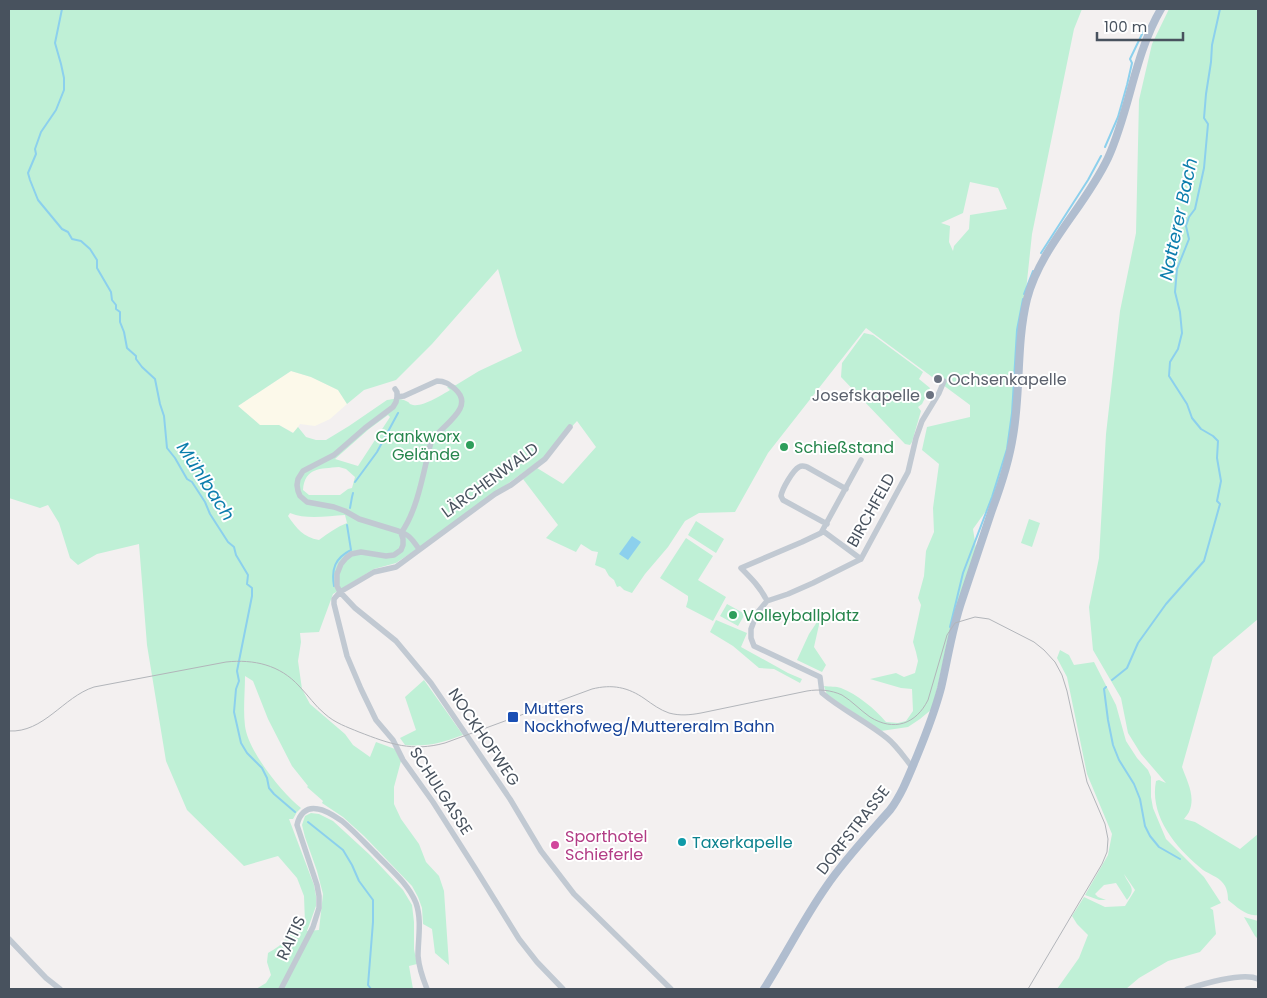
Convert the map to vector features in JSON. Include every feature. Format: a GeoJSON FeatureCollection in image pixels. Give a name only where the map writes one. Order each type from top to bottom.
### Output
{"type":"FeatureCollection","features":[{"type":"Feature","properties":{"kind":"main road","name":"DORFSTRASSE"},"geometry":{"type":"LineString","coordinates":[[764,989],[829,883],[855,849],[895,803],[929,726],[941,688],[961,601],[1005,473],[1015,425],[1022,326],[1031,286],[1046,254],[1091,189],[1107,160],[1119,131],[1144,44],[1160,9]]}},
{"type":"Feature","properties":{"kind":"street"},"geometry":{"type":"LineString","coordinates":[[401,533],[414,506],[431,442],[456,416],[461,407],[461,398],[458,392],[446,382],[438,381],[398,397],[386,413],[365,428],[334,455],[303,471],[297,485],[299,494],[307,502],[334,507],[359,519],[398,531],[401,533],[410,537],[419,549]]}},
{"type":"Feature","properties":{"kind":"street","name":"BIRCHFELD"},"geometry":{"type":"LineString","coordinates":[[861,460],[823,531],[741,568],[764,594],[767,601],[788,594],[861,559],[908,472],[922,421],[944,381]]}},
{"type":"Feature","properties":{"kind":"street"},"geometry":{"type":"LineString","coordinates":[[395,389],[398,397]]}},
{"type":"Feature","properties":{"kind":"street","name":"LÄRCHENWALD"},"geometry":{"type":"LineString","coordinates":[[340,592],[374,572],[396,567],[494,494],[511,485],[545,459],[570,426]]}},
{"type":"Feature","properties":{"kind":"street","name":"BIRCHFELD"},"geometry":{"type":"LineString","coordinates":[[827,524],[783,500],[781,496],[782,489],[796,470],[802,466],[813,470],[846,489]]}},
{"type":"Feature","properties":{"kind":"street"},"geometry":{"type":"LineString","coordinates":[[823,531],[861,559]]}},
{"type":"Feature","properties":{"kind":"street"},"geometry":{"type":"LineString","coordinates":[[340,592],[337,586],[337,574],[346,558],[351,554],[360,552],[386,556],[394,555],[401,550],[403,545],[401,533]]}},
{"type":"Feature","properties":{"kind":"street","name":"SCHULGASSE"},"geometry":{"type":"LineString","coordinates":[[340,592],[334,604],[345,649],[361,690],[376,720],[393,740],[403,760],[433,802],[519,939],[563,989]]}},
{"type":"Feature","properties":{"kind":"street","name":"NOCKHOFWEG"},"geometry":{"type":"LineString","coordinates":[[340,592],[355,608],[396,640],[431,683],[510,799],[541,851],[574,894],[671,989]]}},
{"type":"Feature","properties":{"kind":"street"},"geometry":{"type":"LineString","coordinates":[[767,601],[756,613],[751,629],[751,638],[754,646],[820,677],[822,693],[888,739],[902,752],[912,767]]}},
{"type":"Feature","properties":{"kind":"street","name":"RAITIS"},"geometry":{"type":"LineString","coordinates":[[282,989],[313,927],[319,908],[319,896],[312,868],[297,825],[303,813],[310,809],[322,810],[341,821],[408,888],[417,905],[419,916],[418,958],[427,989]]}},
{"type":"Feature","properties":{"kind":"street"},"geometry":{"type":"LineString","coordinates":[[9,939],[46,978],[60,989]]}},
{"type":"Feature","properties":{"kind":"street"},"geometry":{"type":"LineString","coordinates":[[1187,989],[1221,980],[1251,977],[1258,979]]}},
{"type":"Feature","properties":{"kind":"shaded area"},"geometry":{"type":"Polygon","coordinates":[[[291,371],[311,377],[338,390],[347,404],[330,419],[315,426],[300,424],[294,433],[279,425],[260,425],[238,406],[291,371]]]}},
{"type":"Feature","properties":{"kind":"green space"},"geometry":{"type":"Polygon","coordinates":[[[9,9],[1082,9],[1074,29],[1032,234],[1013,413],[1007,449],[993,501],[973,529],[976,548],[947,642],[932,709],[920,719],[908,727],[881,731],[827,695],[824,686],[839,687],[853,694],[871,707],[886,722],[898,723],[906,721],[913,711],[912,689],[901,688],[870,679],[896,673],[904,677],[915,673],[918,661],[913,642],[921,605],[918,598],[924,576],[926,551],[934,532],[933,508],[939,464],[922,450],[927,427],[970,417],[970,405],[866,328],[768,453],[735,512],[699,513],[685,521],[668,547],[632,593],[620,586],[617,587],[605,569],[595,565],[598,552],[592,551],[581,544],[576,552],[546,538],[558,525],[523,479],[537,468],[563,484],[596,447],[577,421],[543,458],[423,545],[396,563],[374,569],[333,594],[319,632],[300,633],[301,642],[298,661],[302,689],[310,704],[345,734],[353,745],[370,757],[376,742],[395,749],[401,761],[394,787],[394,804],[401,819],[419,844],[426,862],[439,876],[444,891],[449,965],[435,953],[432,929],[423,924],[422,908],[412,886],[364,836],[343,817],[322,803],[323,801],[307,787],[292,766],[268,719],[253,681],[245,676],[244,714],[247,736],[267,771],[301,808],[293,819],[289,819],[314,885],[316,896],[316,906],[307,931],[319,930],[323,894],[302,825],[305,816],[311,813],[319,814],[333,821],[370,855],[403,890],[412,905],[414,949],[417,964],[409,966],[413,989],[256,989],[266,983],[271,975],[267,962],[268,953],[282,944],[292,932],[299,932],[299,924],[305,923],[304,896],[297,878],[278,856],[244,866],[187,810],[166,761],[147,645],[139,544],[97,554],[78,565],[70,558],[59,523],[48,505],[40,508],[9,498],[9,9]],[[970,182],[963,213],[941,223],[950,226],[949,242],[953,251],[954,246],[969,229],[970,215],[1007,209],[998,188],[970,182]],[[498,269],[432,344],[396,380],[364,390],[347,404],[338,390],[311,377],[291,371],[238,406],[260,425],[279,425],[293,433],[298,427],[306,437],[326,440],[387,400],[402,399],[411,405],[417,405],[437,397],[450,390],[447,387],[456,385],[479,371],[522,351],[498,269]],[[388,415],[335,459],[358,466],[390,417],[388,415]],[[339,467],[320,469],[310,473],[304,482],[303,490],[309,495],[340,495],[352,488],[355,477],[346,469],[339,467]],[[290,513],[288,516],[305,535],[319,540],[347,523],[345,515],[310,517],[290,513]]]}},
{"type":"Feature","properties":{"kind":"green space"},"geometry":{"type":"Polygon","coordinates":[[[1169,9],[1258,9],[1258,619],[1213,657],[1182,767],[1192,801],[1189,812],[1184,819],[1195,822],[1240,849],[1258,834],[1258,915],[1246,913],[1228,900],[1227,891],[1222,882],[1193,862],[1167,831],[1157,807],[1155,794],[1156,781],[1159,780],[1166,783],[1141,754],[1128,733],[1121,698],[1093,650],[1089,607],[1099,558],[1106,434],[1120,311],[1136,233],[1139,100],[1152,44],[1169,9]]]}},
{"type":"Feature","properties":{"kind":"green space"},"geometry":{"type":"Polygon","coordinates":[[[864,333],[873,335],[923,372],[919,379],[930,388],[922,404],[918,407],[921,411],[910,445],[905,444],[841,377],[842,363],[864,333]]]}},
{"type":"Feature","properties":{"kind":"green space"},"geometry":{"type":"Polygon","coordinates":[[[1029,519],[1040,523],[1032,547],[1021,543],[1029,519]]]}},
{"type":"Feature","properties":{"kind":"green space"},"geometry":{"type":"Polygon","coordinates":[[[696,521],[724,539],[716,553],[688,535],[696,521]]]}},
{"type":"Feature","properties":{"kind":"green space"},"geometry":{"type":"Polygon","coordinates":[[[686,538],[713,556],[698,580],[726,597],[713,621],[686,607],[688,596],[660,578],[686,538]]]}},
{"type":"Feature","properties":{"kind":"green space","name":"Volleyballplatz"},"geometry":{"type":"Polygon","coordinates":[[[727,604],[745,614],[738,626],[720,616],[727,604]]]}},
{"type":"Feature","properties":{"kind":"green space"},"geometry":{"type":"Polygon","coordinates":[[[821,616],[814,647],[826,665],[822,672],[797,660],[809,634],[821,616]]]}},
{"type":"Feature","properties":{"kind":"green space"},"geometry":{"type":"Polygon","coordinates":[[[716,620],[747,633],[741,647],[802,679],[800,683],[774,669],[759,668],[733,646],[710,632],[716,620]]]}},
{"type":"Feature","properties":{"kind":"green space"},"geometry":{"type":"Polygon","coordinates":[[[1060,650],[1069,655],[1074,665],[1094,662],[1116,705],[1126,741],[1137,758],[1148,770],[1151,777],[1153,808],[1166,839],[1204,877],[1221,903],[1210,908],[1213,910],[1216,934],[1200,952],[1168,961],[1139,978],[1126,989],[1057,989],[1079,958],[1088,935],[1072,916],[1084,897],[1105,907],[1125,906],[1135,890],[1124,874],[1132,890],[1127,900],[1116,883],[1104,885],[1095,894],[1106,900],[1099,900],[1085,895],[1108,855],[1112,834],[1087,774],[1067,677],[1057,658],[1060,650]]]}},
{"type":"Feature","properties":{"kind":"green space"},"geometry":{"type":"Polygon","coordinates":[[[424,680],[463,735],[434,744],[405,745],[400,738],[416,730],[405,697],[424,680]]]}},
{"type":"Feature","properties":{"kind":"green space"},"geometry":{"type":"Polygon","coordinates":[[[1244,917],[1258,921],[1258,939],[1255,936],[1244,917]]]}},
{"type":"Feature","properties":{"kind":"water"},"geometry":{"type":"Polygon","coordinates":[[[632,536],[641,542],[628,560],[619,554],[632,536]]]}},
{"type":"Feature","properties":{"kind":"waterway","name":"Mühlbach"},"geometry":{"type":"LineString","coordinates":[[62,9],[55,43],[64,78],[64,90],[56,110],[41,132],[35,149],[36,154],[28,173],[30,180],[38,200],[62,229],[68,232],[72,239],[81,241],[90,249],[97,260],[97,268],[111,292],[116,309],[120,312],[120,322],[127,348],[136,356],[142,367],[155,379],[164,416],[167,448],[205,502],[210,514],[228,542],[234,547],[236,555],[248,575],[247,584],[252,588],[252,596],[237,671],[239,681],[236,689],[234,712],[241,743],[247,753],[262,768],[269,788],[295,812]]}},
{"type":"Feature","properties":{"kind":"waterway","name":"Natterer Bach"},"geometry":{"type":"LineString","coordinates":[[1112,680],[1127,668],[1138,643],[1166,604],[1204,561],[1220,504],[1217,501],[1221,481],[1217,458],[1218,441],[1201,429],[1192,418],[1187,404],[1169,376],[1170,362],[1178,349],[1182,333],[1180,312],[1175,292],[1177,269],[1189,239],[1186,226],[1189,217],[1195,209],[1204,168],[1208,124],[1204,118],[1206,94],[1212,45],[1220,9]]}},
{"type":"Feature","properties":{"kind":"waterway"},"geometry":{"type":"LineString","coordinates":[[1105,147],[1118,117],[1132,63],[1130,59],[1145,28]]}},
{"type":"Feature","properties":{"kind":"waterway"},"geometry":{"type":"LineString","coordinates":[[1041,253],[1088,180],[1101,156]]}},
{"type":"Feature","properties":{"kind":"waterway"},"geometry":{"type":"LineString","coordinates":[[1024,294],[1033,271]]}},
{"type":"Feature","properties":{"kind":"waterway"},"geometry":{"type":"LineString","coordinates":[[950,627],[963,573],[992,497],[1007,449],[1012,413],[1017,330],[1023,299]]}},
{"type":"Feature","properties":{"kind":"waterway"},"geometry":{"type":"LineString","coordinates":[[355,482],[377,452],[398,413]]}},
{"type":"Feature","properties":{"kind":"waterway"},"geometry":{"type":"LineString","coordinates":[[350,508],[353,493]]}},
{"type":"Feature","properties":{"kind":"waterway"},"geometry":{"type":"LineString","coordinates":[[334,586],[333,574],[335,565],[341,557],[351,550],[347,525]]}},
{"type":"Feature","properties":{"kind":"waterway","name":"Natterer Bach"},"geometry":{"type":"LineString","coordinates":[[1106,687],[1104,689],[1113,745],[1140,799],[1145,826],[1159,847],[1180,859]]}},
{"type":"Feature","properties":{"kind":"waterway","name":"Mühlbach"},"geometry":{"type":"LineString","coordinates":[[308,822],[343,850],[359,881],[373,900],[368,985],[371,989]]}},
{"type":"Feature","properties":{"kind":"tram line"},"geometry":{"type":"LineString","coordinates":[[9,731],[21,730],[43,721],[73,698],[94,687],[236,661],[256,663],[275,668],[292,679],[321,711],[333,720],[381,740],[411,747],[433,746],[445,743],[592,689],[606,687],[626,689],[662,710],[681,715],[701,713],[807,691],[825,690],[842,695],[879,722],[896,725],[911,720],[928,700],[947,635],[955,623],[975,617],[989,619],[1034,642],[1055,662],[1067,691],[1087,782],[1105,824],[1108,839],[1107,852],[1102,864],[1028,989]]}},
{"type":"Feature","properties":{"kind":"place","name":"Ochsenkapelle"},"geometry":{"type":"Point","coordinates":[938,379]}},
{"type":"Feature","properties":{"kind":"place","name":"Josefskapelle"},"geometry":{"type":"Point","coordinates":[930,395]}},
{"type":"Feature","properties":{"kind":"place","name":"Crankworx Gelände"},"geometry":{"type":"Point","coordinates":[470,445]}},
{"type":"Feature","properties":{"kind":"place","name":"Schießstand"},"geometry":{"type":"Point","coordinates":[784,447]}},
{"type":"Feature","properties":{"kind":"place","name":"Volleyballplatz"},"geometry":{"type":"Point","coordinates":[733,615]}},
{"type":"Feature","properties":{"kind":"place","name":"Mutters Nockhofweg/Muttereralm Bahn"},"geometry":{"type":"Point","coordinates":[513,717]}},
{"type":"Feature","properties":{"kind":"place","name":"Taxerkapelle"},"geometry":{"type":"Point","coordinates":[682,842]}},
{"type":"Feature","properties":{"kind":"place","name":"Sporthotel Schieferle"},"geometry":{"type":"Point","coordinates":[555,845]}}]}
